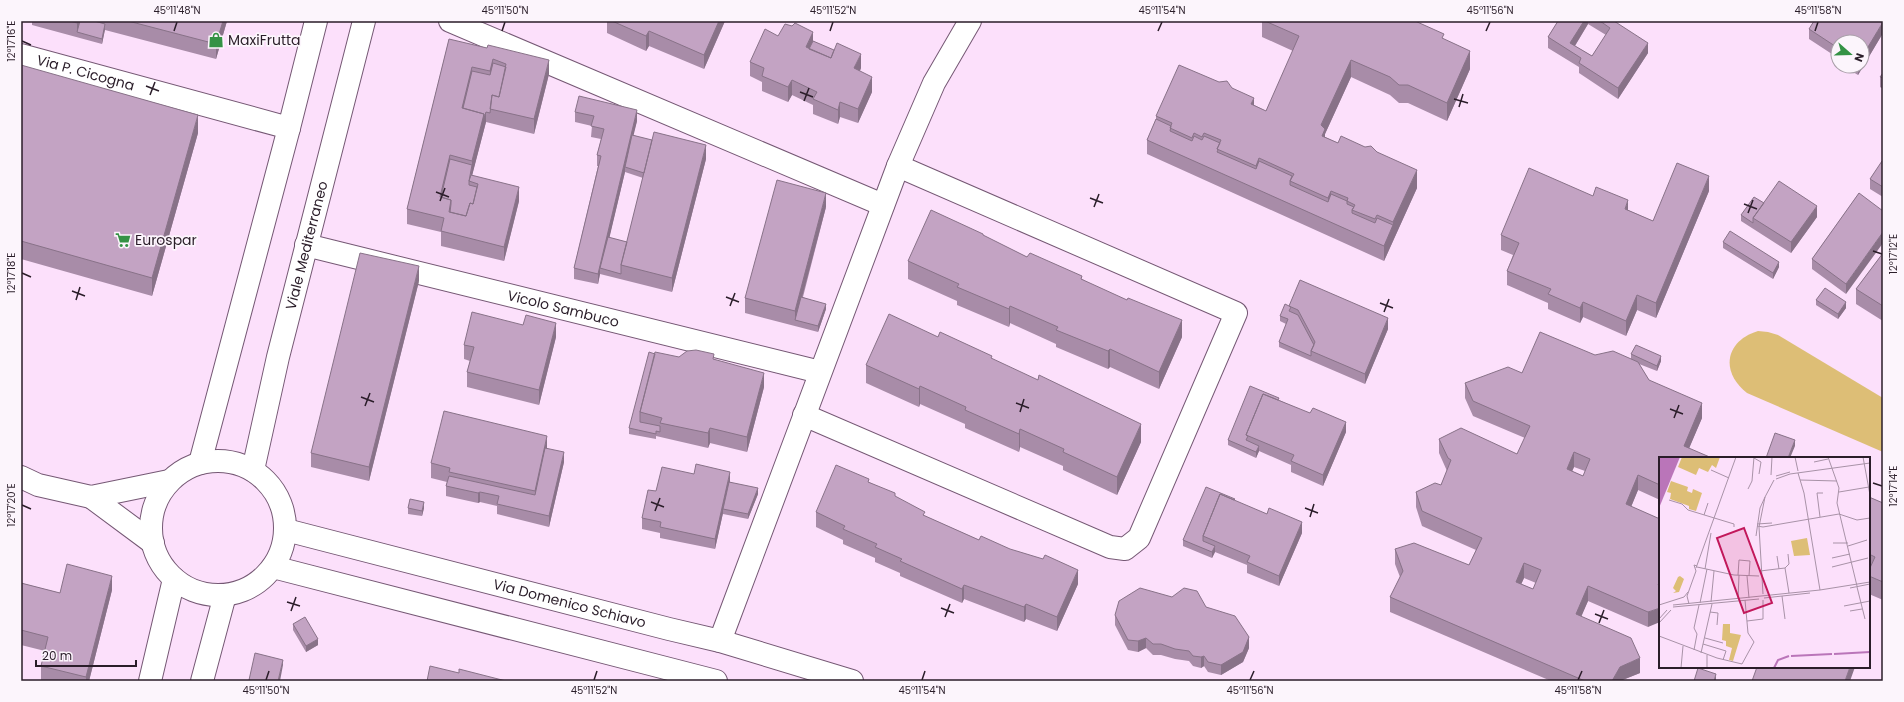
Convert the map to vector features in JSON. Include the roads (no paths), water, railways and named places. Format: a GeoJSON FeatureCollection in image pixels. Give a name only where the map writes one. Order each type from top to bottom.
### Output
{"type":"FeatureCollection","features":[{"type":"Feature","properties":{"kind":"street"},"geometry":{"type":"LineString","coordinates":[[200,463],[316,21]]}},
{"type":"Feature","properties":{"kind":"street","name":"Viale Mediterraneo"},"geometry":{"type":"LineString","coordinates":[[253,470],[278,356],[364,21]]}},
{"type":"Feature","properties":{"kind":"street"},"geometry":{"type":"LineString","coordinates":[[450,21],[883,205]]}},
{"type":"Feature","properties":{"kind":"street"},"geometry":{"type":"LineString","coordinates":[[720,641],[898,166],[934,83],[970,21]]}},
{"type":"Feature","properties":{"kind":"street","name":"Via P. Cicogna"},"geometry":{"type":"LineString","coordinates":[[21,55],[289,128]]}},
{"type":"Feature","properties":{"kind":"street"},"geometry":{"type":"LineString","coordinates":[[804,415],[1110,547],[1125,549],[1139,538],[1236,313],[898,166]]}},
{"type":"Feature","properties":{"kind":"street","name":"Vicolo Sambuco"},"geometry":{"type":"LineString","coordinates":[[306,245],[820,372]]}},
{"type":"Feature","properties":{"kind":"street"},"geometry":{"type":"LineString","coordinates":[[218,460],[236,463],[253,470],[267,481],[278,496],[284,512],[286,530],[282,550],[273,567],[260,581],[244,591],[225,595],[207,594],[189,589],[174,579],[156,554],[153,543],[151,523],[154,508],[161,492],[170,481],[184,469],[200,463],[218,460]]}},
{"type":"Feature","properties":{"kind":"street"},"geometry":{"type":"LineString","coordinates":[[21,477],[38,485],[91,497],[153,543]]}},
{"type":"Feature","properties":{"kind":"street"},"geometry":{"type":"LineString","coordinates":[[91,497],[170,481]]}},
{"type":"Feature","properties":{"kind":"street","name":"Via Domenico Schiavo"},"geometry":{"type":"LineString","coordinates":[[286,530],[720,641],[852,681]]}},
{"type":"Feature","properties":{"kind":"street"},"geometry":{"type":"LineString","coordinates":[[273,567],[716,681]]}},
{"type":"Feature","properties":{"kind":"street"},"geometry":{"type":"LineString","coordinates":[[150,681],[174,579]]}},
{"type":"Feature","properties":{"kind":"street"},"geometry":{"type":"LineString","coordinates":[[202,681],[225,595]]}},
{"type":"Feature","properties":{"kind":"place","name":"MaxiFrutta"},"geometry":{"type":"Point","coordinates":[216,40]}},
{"type":"Feature","properties":{"kind":"place","name":"Eurospar"},"geometry":{"type":"Point","coordinates":[123,240]}}]}
